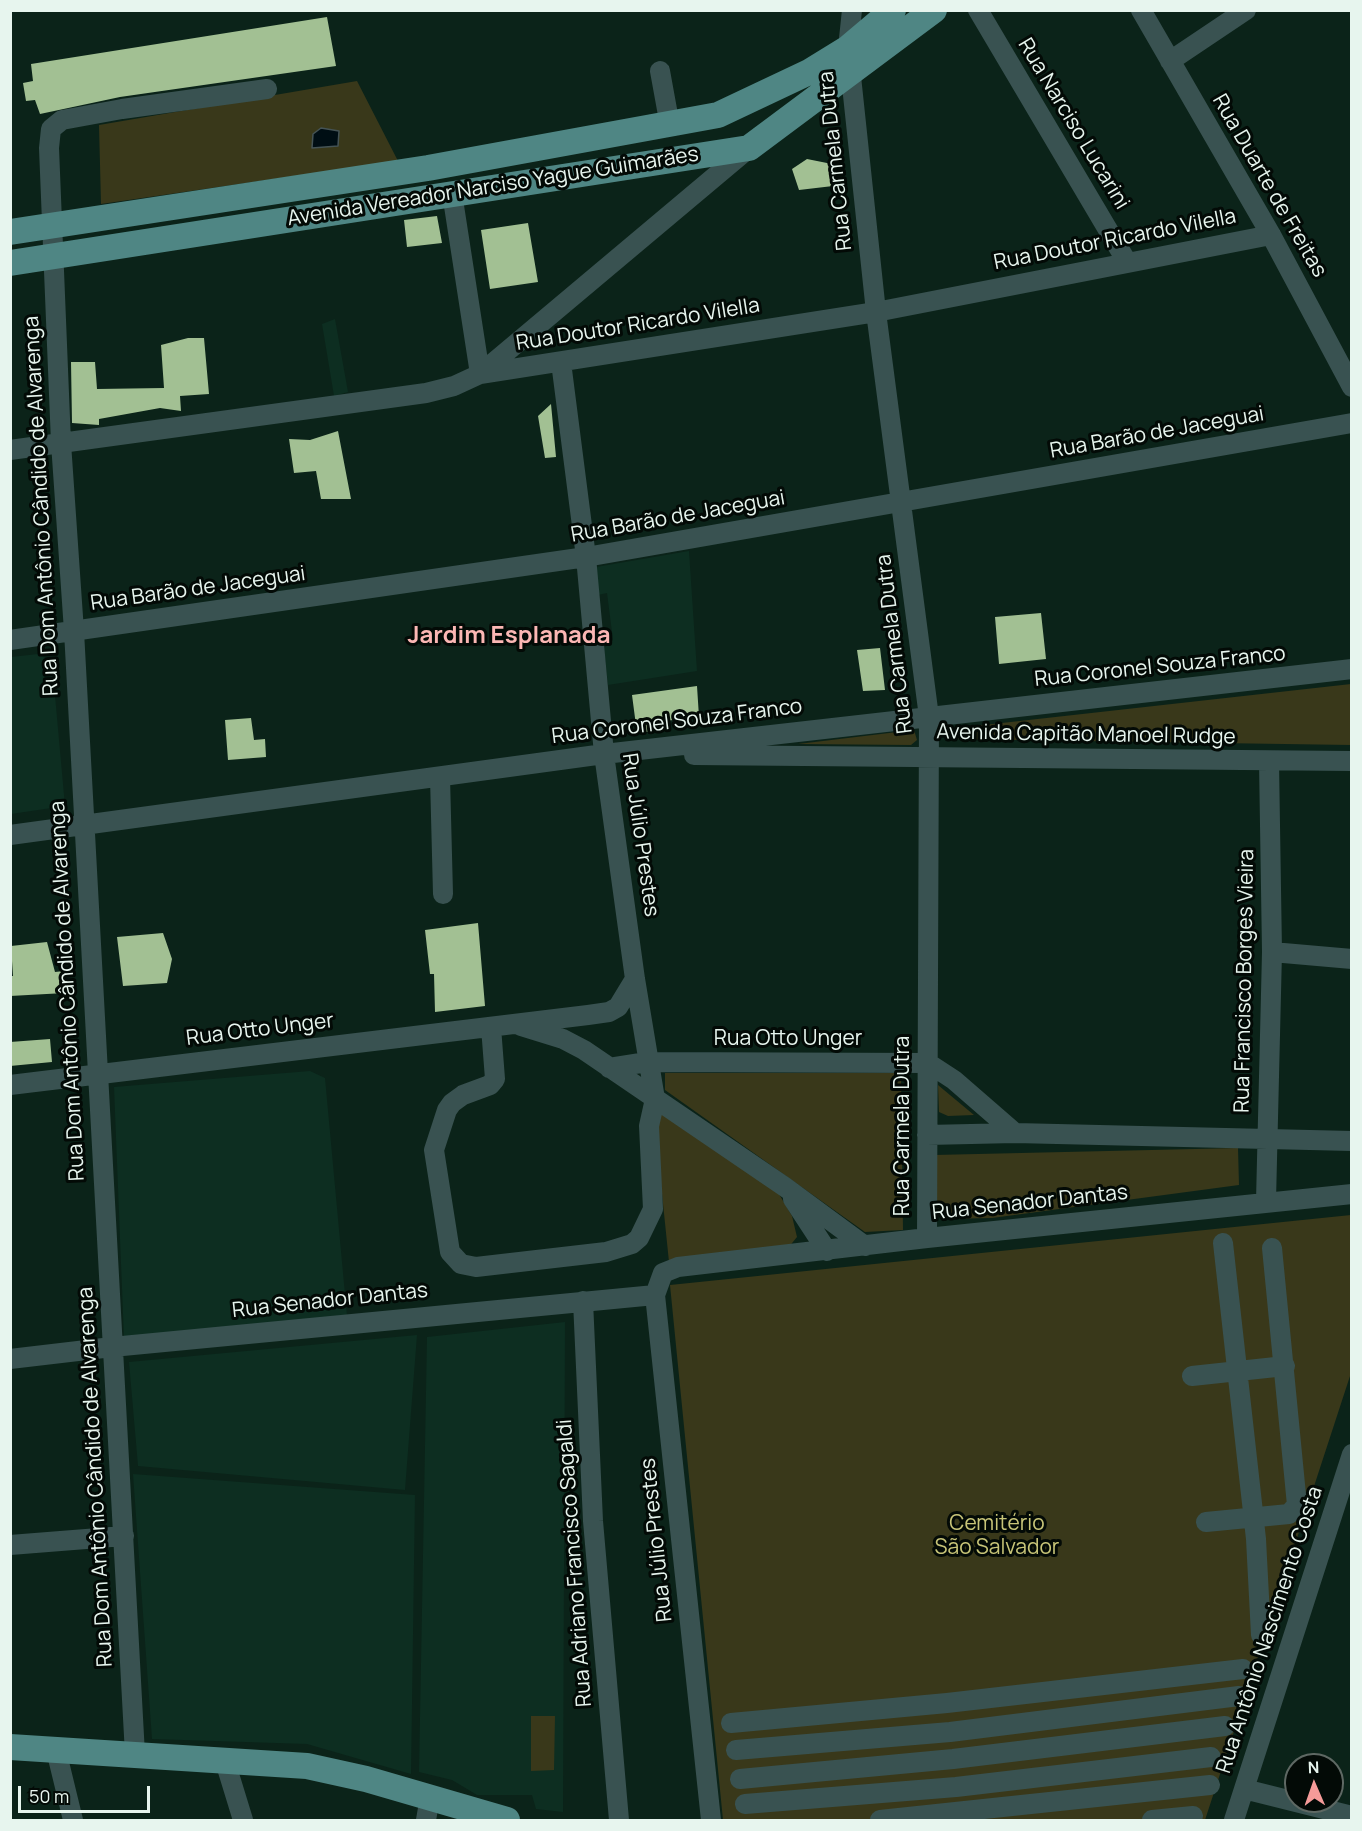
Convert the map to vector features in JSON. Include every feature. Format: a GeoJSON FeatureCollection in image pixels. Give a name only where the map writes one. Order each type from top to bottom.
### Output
{"type":"FeatureCollection","features":[{"type":"Feature","properties":{"kind":"main road","name":"Avenida Vereador Narciso Yague Guimarães"},"geometry":{"type":"LineString","coordinates":[[10,232],[428,168],[670,126],[718,115],[809,72],[848,48],[893,10]]}},
{"type":"Feature","properties":{"kind":"main road","name":"Avenida Vereador Narciso Yague Guimarães"},"geometry":{"type":"LineString","coordinates":[[10,263],[738,149],[851,73],[934,10]]}},
{"type":"Feature","properties":{"kind":"main road"},"geometry":{"type":"LineString","coordinates":[[718,115],[733,123],[736,129],[735,141],[738,149],[809,72]]}},
{"type":"Feature","properties":{"kind":"main road"},"geometry":{"type":"LineString","coordinates":[[10,1747],[224,1758],[307,1766],[428,1809],[507,1821]]}},
{"type":"Feature","properties":{"kind":"street","name":"Rua Carmela Dutra"},"geometry":{"type":"LineString","coordinates":[[852,10],[848,48],[876,312],[929,717],[931,757],[927,1238]]}},
{"type":"Feature","properties":{"kind":"street","name":"Rua Narciso Lucarini"},"geometry":{"type":"LineString","coordinates":[[978,10],[1127,262]]}},
{"type":"Feature","properties":{"kind":"street","name":"Rua Duarte de Freitas"},"geometry":{"type":"LineString","coordinates":[[1141,10],[1271,235],[1352,387]]}},
{"type":"Feature","properties":{"kind":"street"},"geometry":{"type":"LineString","coordinates":[[1170,61],[1246,10]]}},
{"type":"Feature","properties":{"kind":"street"},"geometry":{"type":"LineString","coordinates":[[660,70],[670,126]]}},
{"type":"Feature","properties":{"kind":"street","name":"Rua Dom Antônio Cândido de Alvarenga"},"geometry":{"type":"LineString","coordinates":[[135,1754],[82,825],[74,631],[61,443],[50,226],[51,129],[62,120],[122,109],[267,89]]}},
{"type":"Feature","properties":{"kind":"street"},"geometry":{"type":"LineString","coordinates":[[480,374],[738,149]]}},
{"type":"Feature","properties":{"kind":"street"},"geometry":{"type":"LineString","coordinates":[[452,193],[480,374]]}},
{"type":"Feature","properties":{"kind":"street","name":"Rua Doutor Ricardo Vilella"},"geometry":{"type":"LineString","coordinates":[[10,450],[426,393],[454,386],[480,374],[876,312],[1271,235]]}},
{"type":"Feature","properties":{"kind":"street","name":"Rua Júlio Prestes"},"geometry":{"type":"LineString","coordinates":[[561,362],[586,557],[604,754],[634,980],[655,1099]]}},
{"type":"Feature","properties":{"kind":"street","name":"Rua Barão de Jaceguai"},"geometry":{"type":"LineString","coordinates":[[10,640],[586,557],[1352,423]]}},
{"type":"Feature","properties":{"kind":"street","name":"Rua Coronel Souza Franco"},"geometry":{"type":"LineString","coordinates":[[10,835],[604,754],[1352,669]]}},
{"type":"Feature","properties":{"kind":"street","name":"Avenida Capitão Manoel Rudge"},"geometry":{"type":"LineString","coordinates":[[604,754],[1352,761]]}},
{"type":"Feature","properties":{"kind":"street","name":"Rua Francisco Borges Vieira"},"geometry":{"type":"LineString","coordinates":[[1266,1201],[1272,952],[1269,761]]}},
{"type":"Feature","properties":{"kind":"street"},"geometry":{"type":"LineString","coordinates":[[440,777],[443,894]]}},
{"type":"Feature","properties":{"kind":"street"},"geometry":{"type":"LineString","coordinates":[[1272,952],[1352,959]]}},
{"type":"Feature","properties":{"kind":"street","name":"Rua Otto Unger"},"geometry":{"type":"LineString","coordinates":[[10,1085],[609,1012],[618,1006],[634,980]]}},
{"type":"Feature","properties":{"kind":"street","name":"Rua Otto Unger"},"geometry":{"type":"LineString","coordinates":[[516,1024],[563,1039],[609,1068],[785,1187],[865,1246]]}},
{"type":"Feature","properties":{"kind":"street"},"geometry":{"type":"LineString","coordinates":[[491,1027],[495,1079],[490,1085],[463,1095],[452,1103],[447,1110],[434,1150],[450,1252],[461,1264],[476,1268],[606,1252],[632,1244],[646,1228],[653,1209],[649,1126],[655,1099]]}},
{"type":"Feature","properties":{"kind":"street","name":"Rua Otto Unger"},"geometry":{"type":"LineString","coordinates":[[609,1068],[647,1062],[928,1063]]}},
{"type":"Feature","properties":{"kind":"street"},"geometry":{"type":"LineString","coordinates":[[928,1063],[954,1080],[1015,1133]]}},
{"type":"Feature","properties":{"kind":"street"},"geometry":{"type":"LineString","coordinates":[[927,1135],[1015,1133],[1352,1141]]}},
{"type":"Feature","properties":{"kind":"street"},"geometry":{"type":"LineString","coordinates":[[785,1187],[828,1251]]}},
{"type":"Feature","properties":{"kind":"street","name":"Rua Senador Dantas"},"geometry":{"type":"LineString","coordinates":[[10,1359],[112,1347],[656,1295],[663,1274],[678,1267],[1266,1201],[1352,1194]]}},
{"type":"Feature","properties":{"kind":"street"},"geometry":{"type":"LineString","coordinates":[[1223,1243],[1254,1518],[1261,1635]]}},
{"type":"Feature","properties":{"kind":"street"},"geometry":{"type":"LineString","coordinates":[[1206,1522],[1289,1514],[1297,1505],[1272,1248]]}},
{"type":"Feature","properties":{"kind":"street","name":"Rua Júlio Prestes"},"geometry":{"type":"LineString","coordinates":[[656,1295],[711,1821]]}},
{"type":"Feature","properties":{"kind":"street","name":"Rua Adriano Francisco Sagaldi"},"geometry":{"type":"LineString","coordinates":[[583,1301],[593,1521],[619,1821]]}},
{"type":"Feature","properties":{"kind":"street"},"geometry":{"type":"LineString","coordinates":[[1192,1376],[1285,1366]]}},
{"type":"Feature","properties":{"kind":"street","name":"Rua Antônio Nascimento Costa"},"geometry":{"type":"LineString","coordinates":[[1234,1821],[1352,1454]]}},
{"type":"Feature","properties":{"kind":"street"},"geometry":{"type":"LineString","coordinates":[[10,1545],[124,1536]]}},
{"type":"Feature","properties":{"kind":"street"},"geometry":{"type":"LineString","coordinates":[[731,1723],[947,1703],[1243,1669]]}},
{"type":"Feature","properties":{"kind":"street"},"geometry":{"type":"LineString","coordinates":[[736,1750],[950,1732],[1239,1696]]}},
{"type":"Feature","properties":{"kind":"street"},"geometry":{"type":"LineString","coordinates":[[740,1779],[953,1759],[1225,1726]]}},
{"type":"Feature","properties":{"kind":"street"},"geometry":{"type":"LineString","coordinates":[[56,1750],[72,1821]]}},
{"type":"Feature","properties":{"kind":"street"},"geometry":{"type":"LineString","coordinates":[[745,1804],[956,1787],[1211,1757]]}},
{"type":"Feature","properties":{"kind":"street"},"geometry":{"type":"LineString","coordinates":[[224,1758],[243,1821]]}},
{"type":"Feature","properties":{"kind":"street"},"geometry":{"type":"LineString","coordinates":[[880,1821],[1210,1785]]}},
{"type":"Feature","properties":{"kind":"street"},"geometry":{"type":"LineString","coordinates":[[1244,1789],[1352,1816]]}},
{"type":"Feature","properties":{"kind":"street"},"geometry":{"type":"LineString","coordinates":[[1152,1821],[1193,1816]]}},
{"type":"Feature","properties":{"kind":"shaded area"},"geometry":{"type":"Polygon","coordinates":[[[321,128],[339,131],[338,146],[312,148],[313,134],[321,128]]]}},
{"type":"Feature","properties":{"kind":"shaded area"},"geometry":{"type":"Polygon","coordinates":[[[335,319],[348,392],[334,396],[322,324],[335,319]]]}},
{"type":"Feature","properties":{"kind":"shaded area"},"geometry":{"type":"Polygon","coordinates":[[[689,551],[697,671],[608,685],[604,648],[613,640],[607,593],[598,595],[596,567],[689,551]]]}},
{"type":"Feature","properties":{"kind":"shaded area"},"geometry":{"type":"Polygon","coordinates":[[[38,654],[52,662],[65,806],[11,814],[11,657],[38,654]]]}},
{"type":"Feature","properties":{"kind":"shaded area"},"geometry":{"type":"Polygon","coordinates":[[[310,1071],[325,1078],[347,1316],[124,1339],[114,1087],[310,1071]]]}},
{"type":"Feature","properties":{"kind":"shaded area"},"geometry":{"type":"Polygon","coordinates":[[[565,1322],[563,1812],[536,1809],[532,1795],[477,1795],[452,1780],[419,1772],[427,1337],[565,1322]]]}},
{"type":"Feature","properties":{"kind":"shaded area"},"geometry":{"type":"Polygon","coordinates":[[[417,1335],[405,1490],[138,1466],[129,1362],[417,1335]]]}},
{"type":"Feature","properties":{"kind":"shaded area"},"geometry":{"type":"Polygon","coordinates":[[[133,1474],[415,1495],[411,1774],[307,1744],[152,1739],[133,1474]]]}},
{"type":"Feature","properties":{"kind":"green space"},"geometry":{"type":"Polygon","coordinates":[[[357,81],[398,161],[101,204],[99,125],[357,81]]]}},
{"type":"Feature","properties":{"kind":"green space"},"geometry":{"type":"Polygon","coordinates":[[[1351,684],[1351,745],[948,739],[948,729],[1351,684]]]}},
{"type":"Feature","properties":{"kind":"green space"},"geometry":{"type":"Polygon","coordinates":[[[914,730],[917,740],[911,745],[798,744],[914,730]]]}},
{"type":"Feature","properties":{"kind":"green space"},"geometry":{"type":"Polygon","coordinates":[[[665,1073],[901,1073],[903,1230],[865,1232],[665,1090],[665,1073]]]}},
{"type":"Feature","properties":{"kind":"green space"},"geometry":{"type":"Polygon","coordinates":[[[938,1085],[974,1115],[948,1116],[939,1112],[938,1085]]]}},
{"type":"Feature","properties":{"kind":"green space"},"geometry":{"type":"Polygon","coordinates":[[[659,1110],[776,1189],[792,1216],[797,1237],[788,1248],[669,1262],[654,1116],[659,1110]]]}},
{"type":"Feature","properties":{"kind":"green space"},"geometry":{"type":"Polygon","coordinates":[[[1238,1148],[1239,1185],[992,1218],[945,1219],[933,1208],[934,1155],[1238,1148]]]}},
{"type":"Feature","properties":{"kind":"green space","name":"Cemitério São Salvador"},"geometry":{"type":"Polygon","coordinates":[[[1351,1215],[1351,1373],[1205,1820],[723,1820],[670,1285],[1351,1215]]]}},
{"type":"Feature","properties":{"kind":"green space"},"geometry":{"type":"Polygon","coordinates":[[[531,1716],[555,1716],[554,1770],[531,1771],[531,1716]]]}},
{"type":"Feature","properties":{"kind":"building"},"geometry":{"type":"Polygon","coordinates":[[[327,17],[336,66],[120,97],[40,114],[35,100],[26,101],[23,83],[33,81],[31,64],[327,17]]]}},
{"type":"Feature","properties":{"kind":"building"},"geometry":{"type":"Polygon","coordinates":[[[807,159],[832,164],[833,186],[799,190],[792,169],[807,159]]]}},
{"type":"Feature","properties":{"kind":"building"},"geometry":{"type":"Polygon","coordinates":[[[437,216],[442,243],[407,247],[404,220],[437,216]]]}},
{"type":"Feature","properties":{"kind":"building"},"geometry":{"type":"Polygon","coordinates":[[[528,223],[538,282],[490,289],[481,230],[528,223]]]}},
{"type":"Feature","properties":{"kind":"building"},"geometry":{"type":"Polygon","coordinates":[[[188,338],[204,338],[209,394],[180,396],[181,411],[160,408],[99,419],[99,425],[72,423],[71,362],[95,362],[97,389],[164,388],[161,345],[188,338]]]}},
{"type":"Feature","properties":{"kind":"building"},"geometry":{"type":"Polygon","coordinates":[[[551,404],[556,457],[545,458],[538,416],[551,404]]]}},
{"type":"Feature","properties":{"kind":"building"},"geometry":{"type":"Polygon","coordinates":[[[338,431],[351,499],[321,499],[316,471],[294,473],[289,439],[310,440],[338,431]]]}},
{"type":"Feature","properties":{"kind":"building"},"geometry":{"type":"Polygon","coordinates":[[[1041,613],[1046,659],[999,664],[995,617],[1041,613]]]}},
{"type":"Feature","properties":{"kind":"building"},"geometry":{"type":"Polygon","coordinates":[[[880,648],[885,690],[863,691],[857,650],[880,648]]]}},
{"type":"Feature","properties":{"kind":"building"},"geometry":{"type":"Polygon","coordinates":[[[697,686],[699,717],[656,722],[656,731],[637,733],[632,695],[697,686]]]}},
{"type":"Feature","properties":{"kind":"building"},"geometry":{"type":"Polygon","coordinates":[[[251,718],[254,740],[265,739],[266,757],[228,760],[225,720],[251,718]]]}},
{"type":"Feature","properties":{"kind":"building"},"geometry":{"type":"Polygon","coordinates":[[[478,923],[485,1006],[435,1012],[434,974],[430,974],[425,930],[478,923]]]}},
{"type":"Feature","properties":{"kind":"building"},"geometry":{"type":"Polygon","coordinates":[[[163,933],[172,959],[167,983],[123,986],[117,937],[163,933]]]}},
{"type":"Feature","properties":{"kind":"building"},"geometry":{"type":"Polygon","coordinates":[[[47,942],[55,972],[64,971],[65,993],[10,996],[10,976],[13,976],[11,946],[47,942]]]}},
{"type":"Feature","properties":{"kind":"building"},"geometry":{"type":"Polygon","coordinates":[[[50,1039],[52,1062],[10,1066],[10,1042],[50,1039]]]}},
{"type":"Feature","properties":{"kind":"district","name":"Jardim Esplanada"},"geometry":{"type":"Point","coordinates":[509,636]}}]}
